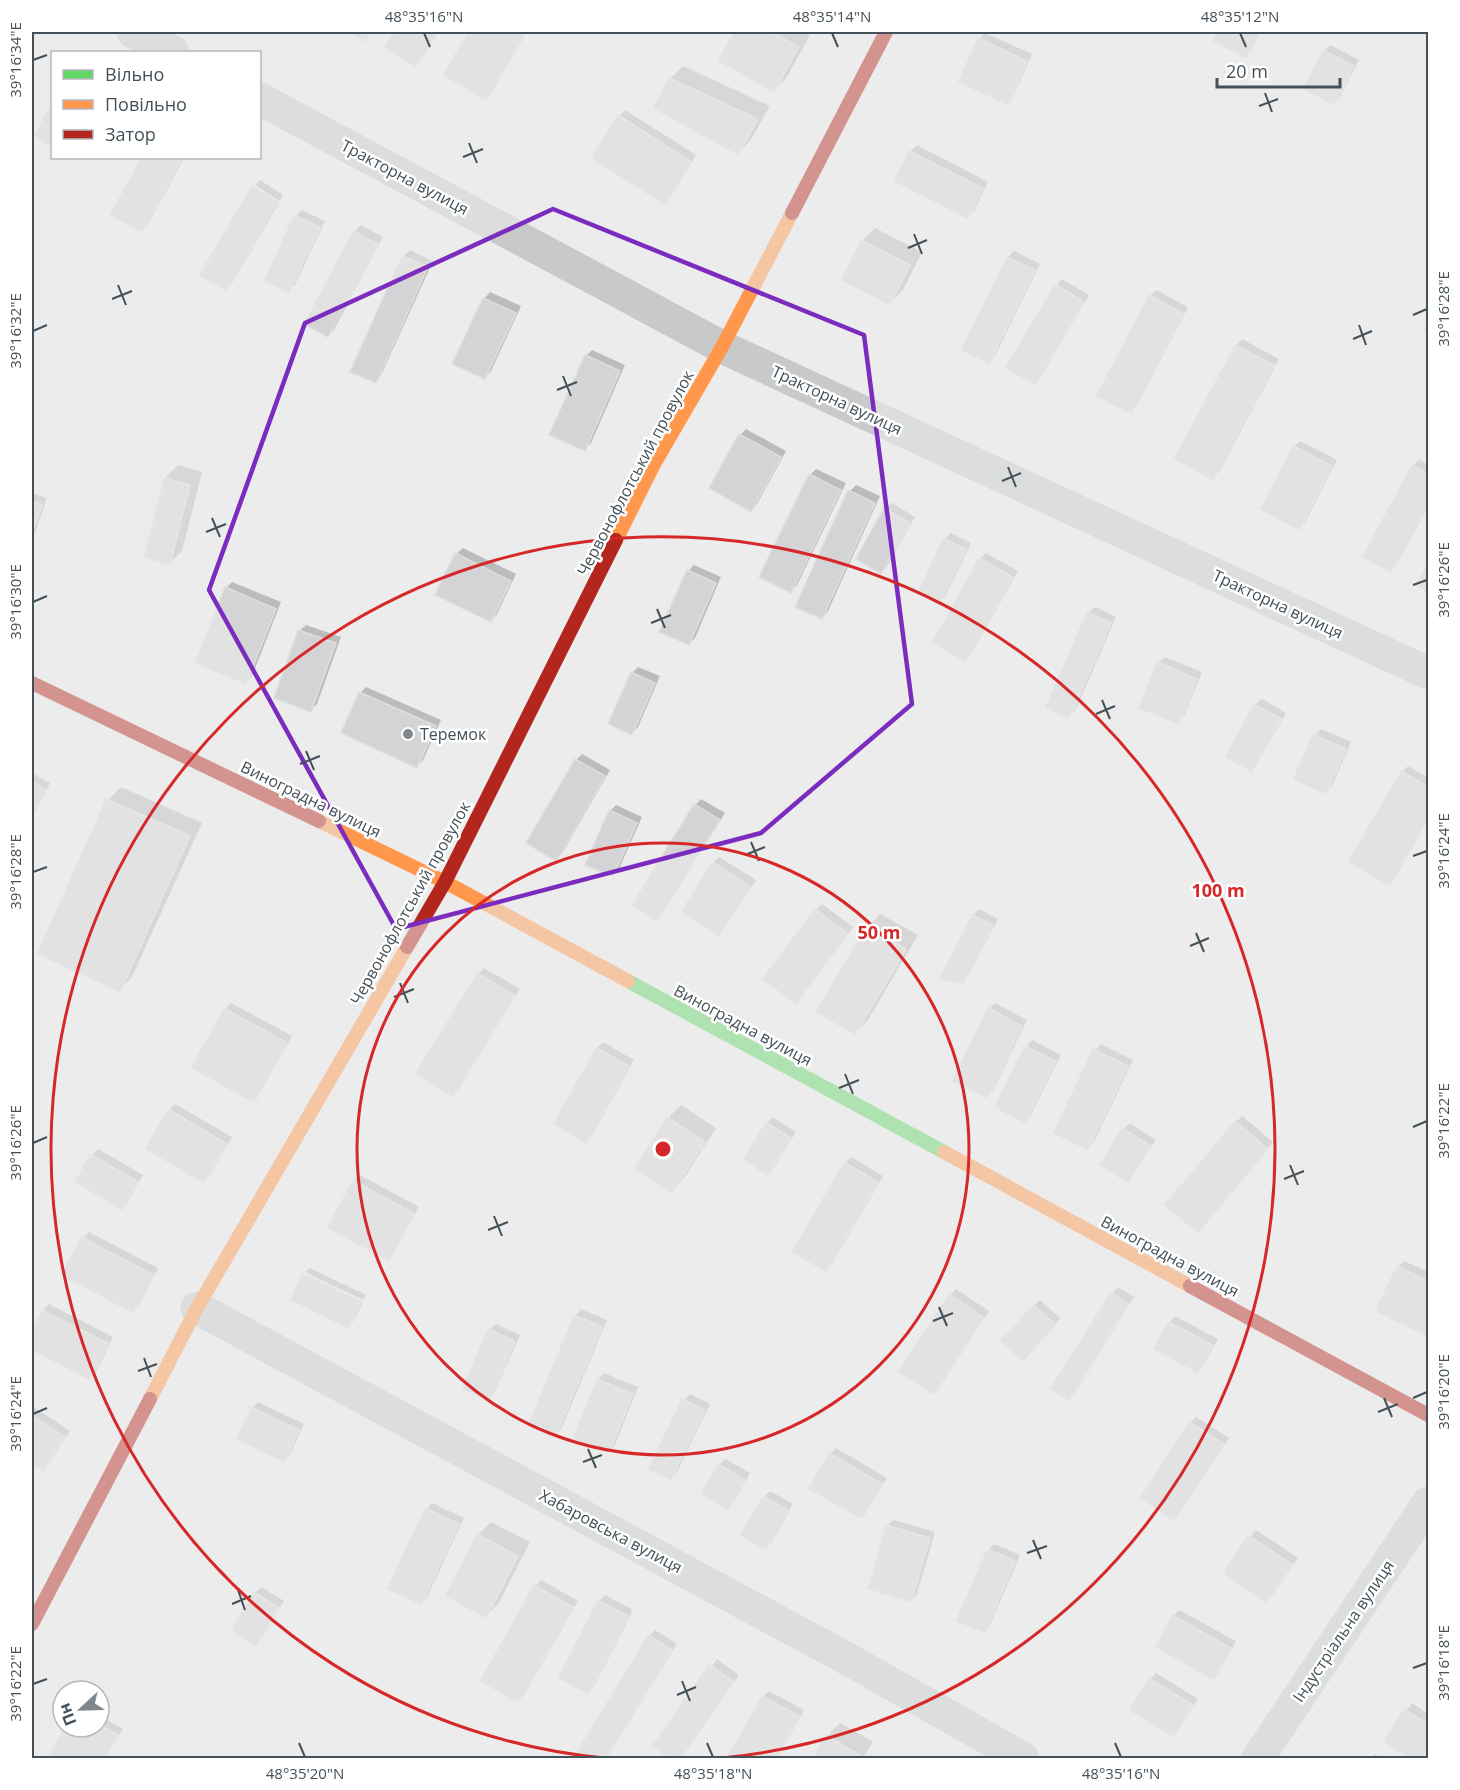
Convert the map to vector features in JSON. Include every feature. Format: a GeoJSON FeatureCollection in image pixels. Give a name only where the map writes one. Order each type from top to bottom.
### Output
{"type":"FeatureCollection","features":[{"type":"Feature","properties":{"kind":"street"},"geometry":{"type":"LineString","coordinates":[[134,32],[170,51]]}},
{"type":"Feature","properties":{"kind":"street","name":"Червонофлотський провулок"},"geometry":{"type":"LineString","coordinates":[[32,1624],[197,1308],[445,882],[653,466],[722,347],[886,32]]}},
{"type":"Feature","properties":{"kind":"street","name":"Тракторна вулиця"},"geometry":{"type":"LineString","coordinates":[[261,100],[722,347],[1428,673]]}},
{"type":"Feature","properties":{"kind":"street","name":"Виноградна вулиця"},"geometry":{"type":"LineString","coordinates":[[32,683],[445,882],[1428,1415]]}},
{"type":"Feature","properties":{"kind":"street","name":"Хабаровська вулиця"},"geometry":{"type":"LineString","coordinates":[[197,1308],[855,1664],[1022,1758]]}},
{"type":"Feature","properties":{"kind":"street","name":"Індустріальна вулиця"},"geometry":{"type":"LineString","coordinates":[[1258,1758],[1428,1503]]}},
{"type":"Feature","properties":{"kind":"highlighted area"},"geometry":{"type":"Polygon","coordinates":[[[553,209],[864,335],[912,704],[761,833],[396,929],[209,590],[305,323],[553,209]]]}},
{"type":"Feature","properties":{"kind":"building"},"geometry":{"type":"Polygon","coordinates":[[[348,32],[371,32],[365,42],[348,32]]]}},
{"type":"Feature","properties":{"kind":"building"},"geometry":{"type":"Polygon","coordinates":[[[394,32],[438,32],[416,67],[384,47],[394,32]]]}},
{"type":"Feature","properties":{"kind":"building"},"geometry":{"type":"Polygon","coordinates":[[[468,32],[526,32],[486,100],[443,75],[468,32]]]}},
{"type":"Feature","properties":{"kind":"building"},"geometry":{"type":"Polygon","coordinates":[[[734,32],[772,32],[799,47],[774,92],[718,61],[734,32]]]}},
{"type":"Feature","properties":{"kind":"building"},"geometry":{"type":"Polygon","coordinates":[[[1217,32],[1260,32],[1246,58],[1212,41],[1217,32]]]}},
{"type":"Feature","properties":{"kind":"building"},"geometry":{"type":"Polygon","coordinates":[[[978,38],[1027,61],[1008,105],[958,82],[978,38]]]}},
{"type":"Feature","properties":{"kind":"building"},"geometry":{"type":"Polygon","coordinates":[[[1323,50],[1354,66],[1334,105],[1303,89],[1323,50]]]}},
{"type":"Feature","properties":{"kind":"building"},"geometry":{"type":"Polygon","coordinates":[[[669,78],[758,119],[738,155],[653,108],[669,78]]]}},
{"type":"Feature","properties":{"kind":"building"},"geometry":{"type":"Polygon","coordinates":[[[51,104],[51,146],[34,136],[51,104]]]}},
{"type":"Feature","properties":{"kind":"building"},"geometry":{"type":"Polygon","coordinates":[[[618,115],[691,162],[665,205],[591,158],[618,115]]]}},
{"type":"Feature","properties":{"kind":"building"},"geometry":{"type":"Polygon","coordinates":[[[909,151],[983,188],[968,219],[894,181],[909,151]]]}},
{"type":"Feature","properties":{"kind":"building"},"geometry":{"type":"Polygon","coordinates":[[[140,159],[181,159],[142,232],[110,215],[140,159]]]}},
{"type":"Feature","properties":{"kind":"building"},"geometry":{"type":"Polygon","coordinates":[[[252,186],[278,201],[226,291],[199,275],[252,186]]]}},
{"type":"Feature","properties":{"kind":"building"},"geometry":{"type":"Polygon","coordinates":[[[294,215],[320,227],[289,293],[264,281],[294,215]]]}},
{"type":"Feature","properties":{"kind":"building"},"geometry":{"type":"Polygon","coordinates":[[[353,231],[378,244],[328,337],[304,324],[353,231]]]}},
{"type":"Feature","properties":{"kind":"building"},"geometry":{"type":"Polygon","coordinates":[[[861,240],[910,265],[890,305],[841,280],[861,240]]]}},
{"type":"Feature","properties":{"kind":"building"},"geometry":{"type":"Polygon","coordinates":[[[402,256],[428,267],[376,383],[350,372],[402,256]]]}},
{"type":"Feature","properties":{"kind":"building"},"geometry":{"type":"Polygon","coordinates":[[[1007,257],[1035,270],[989,364],[961,350],[1007,257]]]}},
{"type":"Feature","properties":{"kind":"building"},"geometry":{"type":"Polygon","coordinates":[[[1055,284],[1084,302],[1035,385],[1005,368],[1055,284]]]}},
{"type":"Feature","properties":{"kind":"building"},"geometry":{"type":"Polygon","coordinates":[[[1149,295],[1183,313],[1131,414],[1096,396],[1149,295]]]}},
{"type":"Feature","properties":{"kind":"building"},"geometry":{"type":"Polygon","coordinates":[[[483,298],[516,313],[485,379],[452,364],[483,298]]]}},
{"type":"Feature","properties":{"kind":"building"},"geometry":{"type":"Polygon","coordinates":[[[1428,320],[1428,335],[1423,332],[1428,320]]]}},
{"type":"Feature","properties":{"kind":"building"},"geometry":{"type":"Polygon","coordinates":[[[1235,345],[1274,365],[1213,480],[1174,459],[1235,345]]]}},
{"type":"Feature","properties":{"kind":"building"},"geometry":{"type":"Polygon","coordinates":[[[585,355],[620,371],[585,451],[549,435],[585,355]]]}},
{"type":"Feature","properties":{"kind":"building"},"geometry":{"type":"Polygon","coordinates":[[[739,434],[781,457],[751,512],[709,488],[739,434]]]}},
{"type":"Feature","properties":{"kind":"building"},"geometry":{"type":"Polygon","coordinates":[[[1293,446],[1332,466],[1299,530],[1260,509],[1293,446]]]}},
{"type":"Feature","properties":{"kind":"building"},"geometry":{"type":"Polygon","coordinates":[[[1412,465],[1428,474],[1428,503],[1391,572],[1362,557],[1412,465]]]}},
{"type":"Feature","properties":{"kind":"building"},"geometry":{"type":"Polygon","coordinates":[[[809,474],[841,490],[791,593],[759,577],[809,474]]]}},
{"type":"Feature","properties":{"kind":"building"},"geometry":{"type":"Polygon","coordinates":[[[164,478],[190,485],[170,565],[144,558],[164,478]]]}},
{"type":"Feature","properties":{"kind":"building"},"geometry":{"type":"Polygon","coordinates":[[[848,490],[875,503],[822,619],[795,607],[848,490]]]}},
{"type":"Feature","properties":{"kind":"building"},"geometry":{"type":"Polygon","coordinates":[[[32,501],[42,505],[32,533],[32,501]]]}},
{"type":"Feature","properties":{"kind":"building"},"geometry":{"type":"Polygon","coordinates":[[[884,508],[910,523],[881,574],[856,559],[884,508]]]}},
{"type":"Feature","properties":{"kind":"building"},"geometry":{"type":"Polygon","coordinates":[[[943,538],[966,549],[940,603],[918,593],[943,538]]]}},
{"type":"Feature","properties":{"kind":"building"},"geometry":{"type":"Polygon","coordinates":[[[455,553],[511,581],[491,622],[435,595],[455,553]]]}},
{"type":"Feature","properties":{"kind":"building"},"geometry":{"type":"Polygon","coordinates":[[[979,558],[1013,577],[965,662],[932,643],[979,558]]]}},
{"type":"Feature","properties":{"kind":"building"},"geometry":{"type":"Polygon","coordinates":[[[1428,562],[1428,593],[1416,586],[1428,562]]]}},
{"type":"Feature","properties":{"kind":"building"},"geometry":{"type":"Polygon","coordinates":[[[687,570],[716,583],[689,645],[659,632],[687,570]]]}},
{"type":"Feature","properties":{"kind":"building"},"geometry":{"type":"Polygon","coordinates":[[[225,587],[276,609],[246,684],[195,663],[225,587]]]}},
{"type":"Feature","properties":{"kind":"building"},"geometry":{"type":"Polygon","coordinates":[[[1087,612],[1111,623],[1069,719],[1045,708],[1087,612]]]}},
{"type":"Feature","properties":{"kind":"building"},"geometry":{"type":"Polygon","coordinates":[[[298,630],[336,643],[311,712],[274,698],[298,630]]]}},
{"type":"Feature","properties":{"kind":"building"},"geometry":{"type":"Polygon","coordinates":[[[1157,662],[1197,679],[1179,724],[1138,708],[1157,662]]]}},
{"type":"Feature","properties":{"kind":"building"},"geometry":{"type":"Polygon","coordinates":[[[631,672],[655,683],[632,735],[608,724],[631,672]]]}},
{"type":"Feature","properties":{"kind":"building"},"geometry":{"type":"Polygon","coordinates":[[[359,692],[436,726],[417,768],[341,733],[359,692]]]}},
{"type":"Feature","properties":{"kind":"building"},"geometry":{"type":"Polygon","coordinates":[[[1254,704],[1281,719],[1252,772],[1225,757],[1254,704]]]}},
{"type":"Feature","properties":{"kind":"building"},"geometry":{"type":"Polygon","coordinates":[[[1313,734],[1346,749],[1326,794],[1293,779],[1313,734]]]}},
{"type":"Feature","properties":{"kind":"building"},"geometry":{"type":"Polygon","coordinates":[[[575,759],[605,776],[556,861],[526,843],[575,759]]]}},
{"type":"Feature","properties":{"kind":"building"},"geometry":{"type":"Polygon","coordinates":[[[1401,771],[1428,787],[1428,818],[1390,886],[1348,862],[1401,771]]]}},
{"type":"Feature","properties":{"kind":"building"},"geometry":{"type":"Polygon","coordinates":[[[32,782],[45,789],[32,814],[32,782]]]}},
{"type":"Feature","properties":{"kind":"building"},"geometry":{"type":"Polygon","coordinates":[[[106,799],[190,836],[120,992],[37,954],[106,799]]]}},
{"type":"Feature","properties":{"kind":"building"},"geometry":{"type":"Polygon","coordinates":[[[694,804],[720,820],[657,921],[632,905],[694,804]]]}},
{"type":"Feature","properties":{"kind":"building"},"geometry":{"type":"Polygon","coordinates":[[[609,810],[637,823],[613,877],[585,865],[609,810]]]}},
{"type":"Feature","properties":{"kind":"building"},"geometry":{"type":"Polygon","coordinates":[[[712,862],[751,887],[719,936],[681,912],[712,862]]]}},
{"type":"Feature","properties":{"kind":"building"},"geometry":{"type":"Polygon","coordinates":[[[815,909],[848,934],[796,1004],[762,979],[815,909]]]}},
{"type":"Feature","properties":{"kind":"building"},"geometry":{"type":"Polygon","coordinates":[[[972,915],[993,925],[963,984],[939,979],[972,915]]]}},
{"type":"Feature","properties":{"kind":"building"},"geometry":{"type":"Polygon","coordinates":[[[866,926],[906,949],[855,1035],[816,1012],[866,926]]]}},
{"type":"Feature","properties":{"kind":"building"},"geometry":{"type":"Polygon","coordinates":[[[477,973],[515,996],[453,1097],[415,1074],[477,973]]]}},
{"type":"Feature","properties":{"kind":"building"},"geometry":{"type":"Polygon","coordinates":[[[224,1008],[287,1043],[254,1103],[191,1068],[224,1008]]]}},
{"type":"Feature","properties":{"kind":"building"},"geometry":{"type":"Polygon","coordinates":[[[988,1008],[1022,1026],[987,1098],[952,1081],[988,1008]]]}},
{"type":"Feature","properties":{"kind":"building"},"geometry":{"type":"Polygon","coordinates":[[[1025,1046],[1056,1061],[1025,1123],[994,1107],[1025,1046]]]}},
{"type":"Feature","properties":{"kind":"building"},"geometry":{"type":"Polygon","coordinates":[[[596,1048],[629,1066],[586,1143],[553,1124],[596,1048]]]}},
{"type":"Feature","properties":{"kind":"building"},"geometry":{"type":"Polygon","coordinates":[[[1093,1049],[1128,1066],[1088,1150],[1053,1133],[1093,1049]]]}},
{"type":"Feature","properties":{"kind":"building"},"geometry":{"type":"Polygon","coordinates":[[[168,1109],[227,1144],[204,1183],[145,1149],[168,1109]]]}},
{"type":"Feature","properties":{"kind":"building"},"geometry":{"type":"Polygon","coordinates":[[[667,1117],[705,1142],[672,1193],[634,1169],[667,1117]]]}},
{"type":"Feature","properties":{"kind":"building"},"geometry":{"type":"Polygon","coordinates":[[[1235,1121],[1268,1149],[1198,1233],[1164,1205],[1235,1121]]]}},
{"type":"Feature","properties":{"kind":"building"},"geometry":{"type":"Polygon","coordinates":[[[766,1122],[791,1138],[768,1176],[743,1159],[766,1122]]]}},
{"type":"Feature","properties":{"kind":"building"},"geometry":{"type":"Polygon","coordinates":[[[1122,1128],[1151,1146],[1128,1183],[1099,1165],[1122,1128]]]}},
{"type":"Feature","properties":{"kind":"building"},"geometry":{"type":"Polygon","coordinates":[[[90,1154],[138,1182],[122,1210],[75,1182],[90,1154]]]}},
{"type":"Feature","properties":{"kind":"building"},"geometry":{"type":"Polygon","coordinates":[[[844,1162],[878,1182],[826,1272],[792,1252],[844,1162]]]}},
{"type":"Feature","properties":{"kind":"building"},"geometry":{"type":"Polygon","coordinates":[[[353,1180],[414,1214],[389,1261],[327,1228],[353,1180]]]}},
{"type":"Feature","properties":{"kind":"building"},"geometry":{"type":"Polygon","coordinates":[[[81,1237],[153,1275],[133,1313],[61,1275],[81,1237]]]}},
{"type":"Feature","properties":{"kind":"building"},"geometry":{"type":"Polygon","coordinates":[[[1397,1266],[1428,1281],[1428,1337],[1375,1311],[1397,1266]]]}},
{"type":"Feature","properties":{"kind":"building"},"geometry":{"type":"Polygon","coordinates":[[[302,1273],[361,1301],[348,1328],[290,1300],[302,1273]]]}},
{"type":"Feature","properties":{"kind":"building"},"geometry":{"type":"Polygon","coordinates":[[[1111,1292],[1129,1304],[1069,1401],[1050,1389],[1111,1292]]]}},
{"type":"Feature","properties":{"kind":"building"},"geometry":{"type":"Polygon","coordinates":[[[949,1294],[984,1318],[934,1395],[898,1372],[949,1294]]]}},
{"type":"Feature","properties":{"kind":"building"},"geometry":{"type":"Polygon","coordinates":[[[1033,1305],[1056,1325],[1023,1361],[1000,1341],[1033,1305]]]}},
{"type":"Feature","properties":{"kind":"building"},"geometry":{"type":"Polygon","coordinates":[[[42,1310],[108,1343],[90,1380],[32,1350],[32,1330],[42,1310]]]}},
{"type":"Feature","properties":{"kind":"building"},"geometry":{"type":"Polygon","coordinates":[[[574,1315],[602,1327],[555,1437],[528,1425],[574,1315]]]}},
{"type":"Feature","properties":{"kind":"building"},"geometry":{"type":"Polygon","coordinates":[[[1168,1322],[1213,1345],[1198,1373],[1153,1349],[1168,1322]]]}},
{"type":"Feature","properties":{"kind":"building"},"geometry":{"type":"Polygon","coordinates":[[[488,1329],[515,1341],[489,1401],[462,1389],[488,1329]]]}},
{"type":"Feature","properties":{"kind":"building"},"geometry":{"type":"Polygon","coordinates":[[[597,1379],[633,1394],[609,1453],[573,1438],[597,1379]]]}},
{"type":"Feature","properties":{"kind":"building"},"geometry":{"type":"Polygon","coordinates":[[[682,1399],[705,1410],[671,1480],[648,1469],[682,1399]]]}},
{"type":"Feature","properties":{"kind":"building"},"geometry":{"type":"Polygon","coordinates":[[[251,1407],[299,1430],[284,1462],[236,1439],[251,1407]]]}},
{"type":"Feature","properties":{"kind":"building"},"geometry":{"type":"Polygon","coordinates":[[[32,1416],[65,1437],[43,1472],[32,1464],[32,1416]]]}},
{"type":"Feature","properties":{"kind":"building"},"geometry":{"type":"Polygon","coordinates":[[[1189,1422],[1224,1444],[1174,1521],[1140,1498],[1189,1422]]]}},
{"type":"Feature","properties":{"kind":"building"},"geometry":{"type":"Polygon","coordinates":[[[829,1453],[882,1484],[862,1519],[808,1489],[829,1453]]]}},
{"type":"Feature","properties":{"kind":"building"},"geometry":{"type":"Polygon","coordinates":[[[718,1464],[745,1480],[728,1510],[701,1494],[718,1464]]]}},
{"type":"Feature","properties":{"kind":"building"},"geometry":{"type":"Polygon","coordinates":[[[763,1496],[788,1510],[766,1550],[740,1535],[763,1496]]]}},
{"type":"Feature","properties":{"kind":"building"},"geometry":{"type":"Polygon","coordinates":[[[425,1508],[459,1524],[421,1605],[387,1589],[425,1508]]]}},
{"type":"Feature","properties":{"kind":"building"},"geometry":{"type":"Polygon","coordinates":[[[886,1525],[930,1538],[911,1602],[868,1589],[886,1525]]]}},
{"type":"Feature","properties":{"kind":"building"},"geometry":{"type":"Polygon","coordinates":[[[477,1534],[518,1556],[486,1618],[445,1596],[477,1534]]]}},
{"type":"Feature","properties":{"kind":"building"},"geometry":{"type":"Polygon","coordinates":[[[1248,1535],[1293,1565],[1267,1603],[1223,1573],[1248,1535]]]}},
{"type":"Feature","properties":{"kind":"building"},"geometry":{"type":"Polygon","coordinates":[[[987,1549],[1015,1561],[985,1633],[956,1621],[987,1549]]]}},
{"type":"Feature","properties":{"kind":"building"},"geometry":{"type":"Polygon","coordinates":[[[534,1585],[573,1607],[518,1703],[480,1681],[534,1585]]]}},
{"type":"Feature","properties":{"kind":"building"},"geometry":{"type":"Polygon","coordinates":[[[254,1592],[279,1608],[256,1646],[231,1630],[254,1592]]]}},
{"type":"Feature","properties":{"kind":"building"},"geometry":{"type":"Polygon","coordinates":[[[598,1600],[628,1616],[588,1694],[558,1678],[598,1600]]]}},
{"type":"Feature","properties":{"kind":"building"},"geometry":{"type":"Polygon","coordinates":[[[1172,1615],[1231,1648],[1214,1680],[1155,1647],[1172,1615]]]}},
{"type":"Feature","properties":{"kind":"building"},"geometry":{"type":"Polygon","coordinates":[[[648,1635],[672,1650],[606,1758],[573,1758],[648,1635]]]}},
{"type":"Feature","properties":{"kind":"building"},"geometry":{"type":"Polygon","coordinates":[[[709,1664],[734,1682],[681,1758],[669,1758],[652,1746],[709,1664]]]}},
{"type":"Feature","properties":{"kind":"building"},"geometry":{"type":"Polygon","coordinates":[[[1148,1678],[1193,1705],[1174,1737],[1129,1710],[1148,1678]]]}},
{"type":"Feature","properties":{"kind":"building"},"geometry":{"type":"Polygon","coordinates":[[[762,1696],[799,1716],[776,1758],[727,1758],[762,1696]]]}},
{"type":"Feature","properties":{"kind":"building"},"geometry":{"type":"Polygon","coordinates":[[[1404,1709],[1428,1724],[1428,1758],[1409,1758],[1383,1742],[1404,1709]]]}},
{"type":"Feature","properties":{"kind":"building"},"geometry":{"type":"Polygon","coordinates":[[[111,1731],[118,1735],[104,1758],[47,1758],[59,1739],[111,1739],[111,1731]]]}},
{"type":"Feature","properties":{"kind":"building"},"geometry":{"type":"Polygon","coordinates":[[[826,1735],[861,1756],[859,1758],[813,1758],[826,1735]]]}},
{"type":"Feature","properties":{"kind":"traffic: fast"},"geometry":{"type":"LineString","coordinates":[[628,981],[944,1152]]}},
{"type":"Feature","properties":{"kind":"traffic: slow"},"geometry":{"type":"LineString","coordinates":[[616,540],[653,466],[722,347],[792,213]]}},
{"type":"Feature","properties":{"kind":"traffic: slow"},"geometry":{"type":"LineString","coordinates":[[319,821],[445,882],[628,981]]}},
{"type":"Feature","properties":{"kind":"traffic: slow"},"geometry":{"type":"LineString","coordinates":[[150,1399],[197,1308],[407,947]]}},
{"type":"Feature","properties":{"kind":"traffic: slow"},"geometry":{"type":"LineString","coordinates":[[944,1152],[1190,1286]]}},
{"type":"Feature","properties":{"kind":"traffic: jam"},"geometry":{"type":"LineString","coordinates":[[792,213],[886,32]]}},
{"type":"Feature","properties":{"kind":"traffic: jam"},"geometry":{"type":"LineString","coordinates":[[407,947],[445,882],[616,540]]}},
{"type":"Feature","properties":{"kind":"traffic: jam"},"geometry":{"type":"LineString","coordinates":[[32,683],[319,821]]}},
{"type":"Feature","properties":{"kind":"traffic: jam"},"geometry":{"type":"LineString","coordinates":[[1190,1286],[1428,1415]]}},
{"type":"Feature","properties":{"kind":"traffic: jam"},"geometry":{"type":"LineString","coordinates":[[32,1624],[150,1399]]}},
{"type":"Feature","properties":{"kind":"place","name":"Теремок"},"geometry":{"type":"Point","coordinates":[408,734]}}]}
